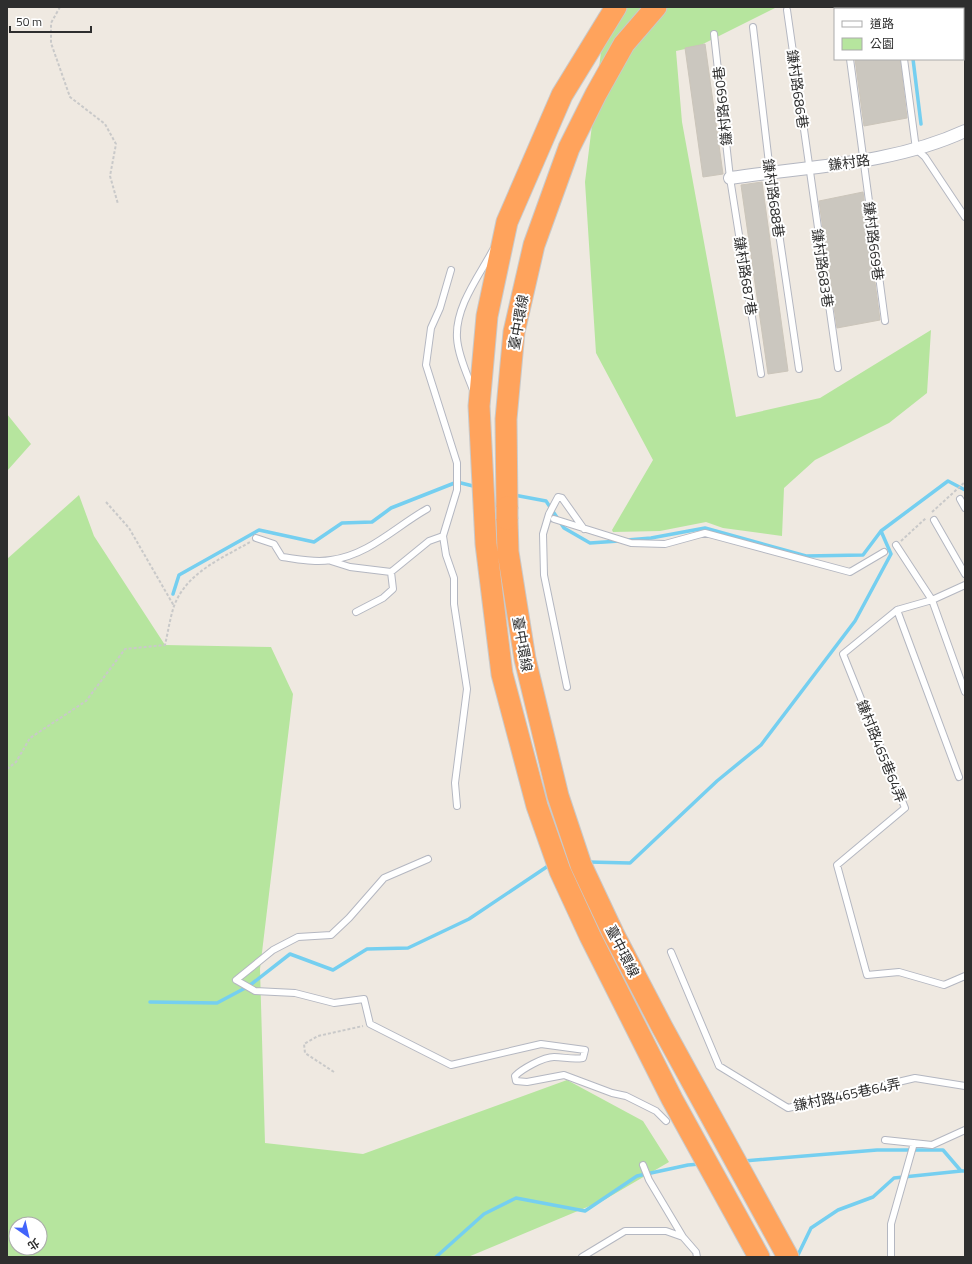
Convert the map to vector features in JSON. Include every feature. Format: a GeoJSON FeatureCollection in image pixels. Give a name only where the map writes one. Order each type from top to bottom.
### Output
{"type":"FeatureCollection","features":[{"type":"Feature","properties":{"kind":"highway","name":"臺中環線"},"geometry":{"type":"LineString","coordinates":[[616,7],[562,95],[508,222],[487,316],[479,406],[486,544],[502,674],[537,806],[557,862],[590,936],[672,1099],[759,1257]]}},
{"type":"Feature","properties":{"kind":"highway","name":"臺中環線"},"geometry":{"type":"LineString","coordinates":[[656,7],[624,44],[596,94],[569,148],[534,245],[514,332],[506,419],[508,552],[525,659],[558,796],[580,861],[613,933],[662,1027],[788,1257]]}},
{"type":"Feature","properties":{"kind":"street","name":"鎌村路"},"geometry":{"type":"LineString","coordinates":[[730,178],[809,167],[864,162],[916,149],[965,131]]}},
{"type":"Feature","properties":{"kind":"lane","name":"鎌村路686巷"},"geometry":{"type":"LineString","coordinates":[[787,10],[809,167]]}},
{"type":"Feature","properties":{"kind":"lane","name":"鎌村路688巷"},"geometry":{"type":"LineString","coordinates":[[753,27],[770,172],[799,369]]}},
{"type":"Feature","properties":{"kind":"lane","name":"鎌村路690巷"},"geometry":{"type":"LineString","coordinates":[[714,34],[730,178]]}},
{"type":"Feature","properties":{"kind":"lane","name":"鎌村路669巷"},"geometry":{"type":"LineString","coordinates":[[850,60],[885,321]]}},
{"type":"Feature","properties":{"kind":"lane"},"geometry":{"type":"LineString","coordinates":[[904,60],[916,149],[925,157],[965,217]]}},
{"type":"Feature","properties":{"kind":"lane","name":"鎌村路683巷"},"geometry":{"type":"LineString","coordinates":[[809,167],[838,368]]}},
{"type":"Feature","properties":{"kind":"lane","name":"鎌村路687巷"},"geometry":{"type":"LineString","coordinates":[[730,178],[761,374]]}},
{"type":"Feature","properties":{"kind":"lane"},"geometry":{"type":"LineString","coordinates":[[479,406],[460,352],[457,338],[458,324],[472,288],[508,222]]}},
{"type":"Feature","properties":{"kind":"lane"},"geometry":{"type":"LineString","coordinates":[[451,270],[440,308],[431,328],[426,365],[457,463],[457,490],[443,536],[446,555],[454,578],[454,604],[467,689],[455,783],[457,806]]}},
{"type":"Feature","properties":{"kind":"lane"},"geometry":{"type":"LineString","coordinates":[[567,687],[544,575],[543,534],[549,514],[558,497],[562,498],[584,529]]}},
{"type":"Feature","properties":{"kind":"lane"},"geometry":{"type":"LineString","coordinates":[[960,499],[965,508]]}},
{"type":"Feature","properties":{"kind":"lane"},"geometry":{"type":"LineString","coordinates":[[256,538],[274,544],[282,557],[305,560],[331,560],[360,552],[385,537],[406,521],[427,509]]}},
{"type":"Feature","properties":{"kind":"lane"},"geometry":{"type":"LineString","coordinates":[[554,520],[631,543],[665,544],[705,533],[850,572],[884,552]]}},
{"type":"Feature","properties":{"kind":"lane"},"geometry":{"type":"LineString","coordinates":[[934,520],[965,574]]}},
{"type":"Feature","properties":{"kind":"lane"},"geometry":{"type":"LineString","coordinates":[[331,560],[350,567],[391,572],[429,541],[443,536]]}},
{"type":"Feature","properties":{"kind":"lane"},"geometry":{"type":"LineString","coordinates":[[896,545],[932,600],[965,692]]}},
{"type":"Feature","properties":{"kind":"lane"},"geometry":{"type":"LineString","coordinates":[[356,612],[382,598],[394,589],[391,572]]}},
{"type":"Feature","properties":{"kind":"lane","name":"鎌村路465巷64弄"},"geometry":{"type":"LineString","coordinates":[[965,585],[932,600],[897,610],[843,654],[905,808],[837,865],[867,975],[899,972],[944,985],[965,976]]}},
{"type":"Feature","properties":{"kind":"lane"},"geometry":{"type":"LineString","coordinates":[[897,610],[959,777]]}},
{"type":"Feature","properties":{"kind":"lane"},"geometry":{"type":"LineString","coordinates":[[428,859],[384,878],[349,918],[331,935],[298,937],[273,950],[236,980],[255,991],[295,993],[334,1003],[364,999],[370,1024],[450,1065],[540,1044],[585,1050],[583,1058],[571,1060],[553,1057],[522,1069],[515,1076],[516,1081],[527,1082],[564,1075],[612,1093],[626,1096],[656,1111],[666,1121]]}},
{"type":"Feature","properties":{"kind":"lane","name":"鎌村路465巷64弄"},"geometry":{"type":"LineString","coordinates":[[671,952],[720,1066],[788,1108],[915,1078],[965,1086]]}},
{"type":"Feature","properties":{"kind":"lane"},"geometry":{"type":"LineString","coordinates":[[885,1140],[932,1145],[965,1130]]}},
{"type":"Feature","properties":{"kind":"lane"},"geometry":{"type":"LineString","coordinates":[[891,1257],[892,1224],[914,1143]]}},
{"type":"Feature","properties":{"kind":"lane"},"geometry":{"type":"LineString","coordinates":[[643,1165],[649,1180],[683,1237],[696,1252],[697,1257]]}},
{"type":"Feature","properties":{"kind":"lane"},"geometry":{"type":"LineString","coordinates":[[582,1257],[625,1231],[666,1231],[683,1237]]}},
{"type":"Feature","properties":{"kind":"path"},"geometry":{"type":"LineString","coordinates":[[60,7],[51,23],[51,43],[70,97],[105,124],[116,144],[110,176],[118,204]]}},
{"type":"Feature","properties":{"kind":"path"},"geometry":{"type":"LineString","coordinates":[[896,545],[964,483]]}},
{"type":"Feature","properties":{"kind":"path"},"geometry":{"type":"LineString","coordinates":[[106,502],[129,528],[174,606]]}},
{"type":"Feature","properties":{"kind":"path"},"geometry":{"type":"LineString","coordinates":[[7,769],[16,762],[30,738],[86,701],[125,649],[164,645],[174,606],[185,585],[198,572],[256,538]]}},
{"type":"Feature","properties":{"kind":"path"},"geometry":{"type":"LineString","coordinates":[[334,1072],[304,1053],[304,1044],[318,1036],[370,1024]]}},
{"type":"Feature","properties":{"kind":"green space"},"geometry":{"type":"Polygon","coordinates":[[[610,7],[777,7],[699,46],[676,51],[682,122],[736,417],[820,398],[931,330],[927,393],[889,423],[815,460],[784,488],[782,536],[723,528],[706,522],[660,531],[613,532],[612,530],[653,460],[596,353],[585,182],[606,11],[610,7]]]}},
{"type":"Feature","properties":{"kind":"green space"},"geometry":{"type":"Polygon","coordinates":[[[7,414],[31,444],[7,471],[7,414]]]}},
{"type":"Feature","properties":{"kind":"green space"},"geometry":{"type":"Polygon","coordinates":[[[79,495],[94,536],[165,645],[271,647],[293,694],[260,969],[265,1143],[363,1154],[567,1080],[643,1121],[669,1162],[604,1200],[468,1257],[7,1257],[7,559],[79,495]]]}},
{"type":"Feature","properties":{"kind":"building"},"geometry":{"type":"Polygon","coordinates":[[[705,44],[723,174],[703,177],[685,48],[705,44]]]}},
{"type":"Feature","properties":{"kind":"building"},"geometry":{"type":"Polygon","coordinates":[[[855,60],[900,60],[907,118],[864,126],[855,60]]]}},
{"type":"Feature","properties":{"kind":"building"},"geometry":{"type":"Polygon","coordinates":[[[762,182],[788,371],[768,374],[741,185],[762,182]]]}},
{"type":"Feature","properties":{"kind":"building"},"geometry":{"type":"Polygon","coordinates":[[[863,192],[880,320],[837,328],[819,201],[863,192]]]}},
{"type":"Feature","properties":{"kind":"waterway"},"geometry":{"type":"LineString","coordinates":[[913,60],[921,124]]}},
{"type":"Feature","properties":{"kind":"waterway"},"geometry":{"type":"LineString","coordinates":[[627,540],[651,538],[705,528],[806,556],[863,555],[881,531],[948,481],[965,490]]}},
{"type":"Feature","properties":{"kind":"waterway"},"geometry":{"type":"LineString","coordinates":[[173,594],[179,575],[259,530],[314,542],[342,523],[372,522],[391,508],[457,482],[477,487]]}},
{"type":"Feature","properties":{"kind":"waterway"},"geometry":{"type":"LineString","coordinates":[[514,495],[546,501],[564,528],[590,543],[619,541]]}},
{"type":"Feature","properties":{"kind":"waterway"},"geometry":{"type":"LineString","coordinates":[[588,862],[630,863],[717,781],[761,745],[855,621],[891,554],[881,531]]}},
{"type":"Feature","properties":{"kind":"waterway"},"geometry":{"type":"LineString","coordinates":[[150,1002],[217,1003],[249,986],[290,954],[333,970],[367,949],[408,948],[469,919],[551,864]]}},
{"type":"Feature","properties":{"kind":"waterway"},"geometry":{"type":"LineString","coordinates":[[744,1161],[877,1150],[943,1150],[961,1171],[965,1171]]}},
{"type":"Feature","properties":{"kind":"waterway"},"geometry":{"type":"LineString","coordinates":[[436,1257],[484,1214],[516,1198],[585,1211],[637,1176],[688,1165],[700,1164]]}},
{"type":"Feature","properties":{"kind":"waterway"},"geometry":{"type":"LineString","coordinates":[[797,1257],[811,1228],[838,1210],[873,1197],[894,1178],[961,1171]]}}]}
